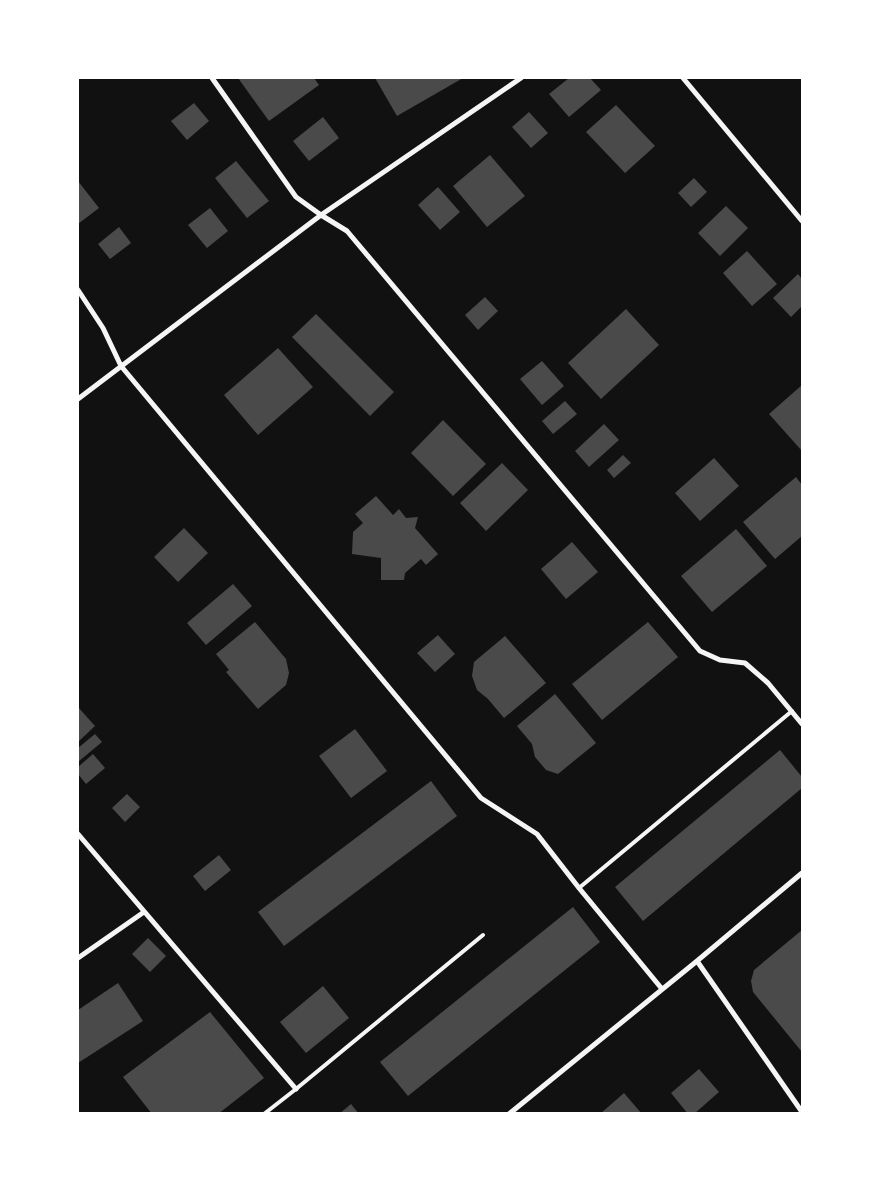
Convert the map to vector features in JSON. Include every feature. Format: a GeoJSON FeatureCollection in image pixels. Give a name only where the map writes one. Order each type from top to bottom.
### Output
{"type":"FeatureCollection","features":[{"type":"Feature","properties":{"kind":"street"},"geometry":{"type":"LineString","coordinates":[[212,78],[296,196],[321,215],[347,231],[700,651],[720,660],[745,662],[768,683],[802,724]]}},
{"type":"Feature","properties":{"kind":"street"},"geometry":{"type":"LineString","coordinates":[[78,399],[321,215],[520,78]]}},
{"type":"Feature","properties":{"kind":"street"},"geometry":{"type":"LineString","coordinates":[[683,78],[802,221]]}},
{"type":"Feature","properties":{"kind":"street"},"geometry":{"type":"LineString","coordinates":[[78,290],[103,328],[121,366],[480,798],[537,834],[662,990]]}},
{"type":"Feature","properties":{"kind":"street"},"geometry":{"type":"LineString","coordinates":[[78,834],[296,1089]]}},
{"type":"Feature","properties":{"kind":"street"},"geometry":{"type":"LineString","coordinates":[[509,1114],[802,873]]}},
{"type":"Feature","properties":{"kind":"street"},"geometry":{"type":"LineString","coordinates":[[78,958],[144,912]]}},
{"type":"Feature","properties":{"kind":"street"},"geometry":{"type":"LineString","coordinates":[[697,961],[802,1112]]}},
{"type":"Feature","properties":{"kind":"lane"},"geometry":{"type":"LineString","coordinates":[[579,888],[792,711]]}},
{"type":"Feature","properties":{"kind":"lane"},"geometry":{"type":"LineString","coordinates":[[264,1114],[483,935]]}},
{"type":"Feature","properties":{"kind":"building"},"geometry":{"type":"Polygon","coordinates":[[[238,78],[314,78],[319,85],[269,121],[238,78]]]}},
{"type":"Feature","properties":{"kind":"building"},"geometry":{"type":"Polygon","coordinates":[[[375,78],[463,78],[397,116],[375,78]]]}},
{"type":"Feature","properties":{"kind":"building"},"geometry":{"type":"Polygon","coordinates":[[[569,78],[590,78],[601,90],[569,117],[549,94],[569,78]]]}},
{"type":"Feature","properties":{"kind":"building"},"geometry":{"type":"Polygon","coordinates":[[[194,103],[209,121],[187,140],[171,121],[194,103]]]}},
{"type":"Feature","properties":{"kind":"building"},"geometry":{"type":"Polygon","coordinates":[[[616,105],[655,146],[625,173],[586,132],[616,105]]]}},
{"type":"Feature","properties":{"kind":"building"},"geometry":{"type":"Polygon","coordinates":[[[529,112],[548,133],[531,148],[512,127],[529,112]]]}},
{"type":"Feature","properties":{"kind":"building"},"geometry":{"type":"Polygon","coordinates":[[[323,117],[339,138],[309,161],[293,141],[323,117]]]}},
{"type":"Feature","properties":{"kind":"building"},"geometry":{"type":"Polygon","coordinates":[[[490,155],[525,196],[487,227],[453,186],[490,155]]]}},
{"type":"Feature","properties":{"kind":"building"},"geometry":{"type":"Polygon","coordinates":[[[236,161],[269,201],[247,218],[215,178],[236,161]]]}},
{"type":"Feature","properties":{"kind":"building"},"geometry":{"type":"Polygon","coordinates":[[[694,178],[707,192],[691,207],[678,193],[694,178]]]}},
{"type":"Feature","properties":{"kind":"building"},"geometry":{"type":"Polygon","coordinates":[[[78,181],[99,208],[78,224],[78,181]]]}},
{"type":"Feature","properties":{"kind":"building"},"geometry":{"type":"Polygon","coordinates":[[[438,187],[460,212],[440,230],[418,205],[438,187]]]}},
{"type":"Feature","properties":{"kind":"building"},"geometry":{"type":"Polygon","coordinates":[[[726,206],[748,228],[720,256],[698,233],[726,206]]]}},
{"type":"Feature","properties":{"kind":"building"},"geometry":{"type":"Polygon","coordinates":[[[210,208],[228,231],[207,248],[188,225],[210,208]]]}},
{"type":"Feature","properties":{"kind":"building"},"geometry":{"type":"Polygon","coordinates":[[[119,227],[131,243],[110,259],[98,244],[119,227]]]}},
{"type":"Feature","properties":{"kind":"building"},"geometry":{"type":"Polygon","coordinates":[[[747,251],[777,284],[752,306],[723,273],[747,251]]]}},
{"type":"Feature","properties":{"kind":"building"},"geometry":{"type":"Polygon","coordinates":[[[798,274],[802,279],[802,306],[791,317],[773,298],[798,274]]]}},
{"type":"Feature","properties":{"kind":"building"},"geometry":{"type":"Polygon","coordinates":[[[485,297],[498,311],[478,330],[465,315],[485,297]]]}},
{"type":"Feature","properties":{"kind":"building"},"geometry":{"type":"Polygon","coordinates":[[[626,309],[659,345],[601,399],[568,363],[626,309]]]}},
{"type":"Feature","properties":{"kind":"building"},"geometry":{"type":"Polygon","coordinates":[[[316,314],[394,392],[370,416],[292,337],[316,314]]]}},
{"type":"Feature","properties":{"kind":"building"},"geometry":{"type":"Polygon","coordinates":[[[278,348],[313,387],[258,435],[224,395],[278,348]]]}},
{"type":"Feature","properties":{"kind":"building"},"geometry":{"type":"Polygon","coordinates":[[[542,361],[564,386],[542,405],[520,379],[542,361]]]}},
{"type":"Feature","properties":{"kind":"building"},"geometry":{"type":"Polygon","coordinates":[[[802,385],[802,451],[769,414],[802,385]]]}},
{"type":"Feature","properties":{"kind":"building"},"geometry":{"type":"Polygon","coordinates":[[[565,401],[577,414],[553,434],[542,421],[565,401]]]}},
{"type":"Feature","properties":{"kind":"building"},"geometry":{"type":"Polygon","coordinates":[[[443,420],[486,464],[453,496],[411,453],[443,420]]]}},
{"type":"Feature","properties":{"kind":"building"},"geometry":{"type":"Polygon","coordinates":[[[604,424],[619,440],[589,467],[575,451],[604,424]]]}},
{"type":"Feature","properties":{"kind":"building"},"geometry":{"type":"Polygon","coordinates":[[[623,455],[631,463],[614,478],[607,470],[623,455]]]}},
{"type":"Feature","properties":{"kind":"building"},"geometry":{"type":"Polygon","coordinates":[[[714,458],[739,486],[700,521],[675,493],[714,458]]]}},
{"type":"Feature","properties":{"kind":"building"},"geometry":{"type":"Polygon","coordinates":[[[502,463],[528,490],[486,531],[460,503],[502,463]]]}},
{"type":"Feature","properties":{"kind":"building"},"geometry":{"type":"Polygon","coordinates":[[[796,477],[802,485],[802,536],[775,559],[743,522],[796,477]]]}},
{"type":"Feature","properties":{"kind":"building"},"geometry":{"type":"Polygon","coordinates":[[[376,496],[393,515],[399,509],[406,518],[418,517],[415,528],[438,554],[426,565],[421,559],[405,573],[404,580],[381,580],[381,558],[352,554],[353,532],[363,523],[355,514],[376,496]]]}},
{"type":"Feature","properties":{"kind":"building"},"geometry":{"type":"Polygon","coordinates":[[[184,528],[208,553],[178,582],[154,557],[184,528]]]}},
{"type":"Feature","properties":{"kind":"building"},"geometry":{"type":"Polygon","coordinates":[[[736,529],[767,566],[712,612],[681,576],[736,529]]]}},
{"type":"Feature","properties":{"kind":"building"},"geometry":{"type":"Polygon","coordinates":[[[572,542],[598,572],[566,599],[541,569],[572,542]]]}},
{"type":"Feature","properties":{"kind":"building"},"geometry":{"type":"Polygon","coordinates":[[[233,584],[252,606],[206,645],[187,623],[233,584]]]}},
{"type":"Feature","properties":{"kind":"building"},"geometry":{"type":"Polygon","coordinates":[[[255,622],[286,659],[289,673],[286,685],[258,709],[226,672],[229,670],[216,654],[255,622]]]}},
{"type":"Feature","properties":{"kind":"building"},"geometry":{"type":"Polygon","coordinates":[[[648,622],[678,657],[602,720],[572,684],[648,622]]]}},
{"type":"Feature","properties":{"kind":"building"},"geometry":{"type":"Polygon","coordinates":[[[438,635],[455,654],[435,672],[417,653],[438,635]]]}},
{"type":"Feature","properties":{"kind":"building"},"geometry":{"type":"Polygon","coordinates":[[[505,636],[546,683],[504,718],[488,699],[477,690],[472,676],[474,662],[505,636]]]}},
{"type":"Feature","properties":{"kind":"building"},"geometry":{"type":"Polygon","coordinates":[[[555,694],[596,743],[558,774],[546,770],[535,757],[532,744],[517,726],[555,694]]]}},
{"type":"Feature","properties":{"kind":"building"},"geometry":{"type":"Polygon","coordinates":[[[78,707],[95,726],[78,742],[78,707]]]}},
{"type":"Feature","properties":{"kind":"building"},"geometry":{"type":"Polygon","coordinates":[[[355,729],[387,771],[351,798],[319,756],[355,729]]]}},
{"type":"Feature","properties":{"kind":"building"},"geometry":{"type":"Polygon","coordinates":[[[95,734],[102,742],[78,762],[78,748],[95,734]]]}},
{"type":"Feature","properties":{"kind":"building"},"geometry":{"type":"Polygon","coordinates":[[[780,750],[802,777],[802,788],[643,921],[615,887],[780,750]]]}},
{"type":"Feature","properties":{"kind":"building"},"geometry":{"type":"Polygon","coordinates":[[[93,754],[105,768],[86,784],[78,774],[78,767],[93,754]]]}},
{"type":"Feature","properties":{"kind":"building"},"geometry":{"type":"Polygon","coordinates":[[[431,781],[457,816],[284,946],[258,912],[431,781]]]}},
{"type":"Feature","properties":{"kind":"building"},"geometry":{"type":"Polygon","coordinates":[[[127,794],[140,807],[125,822],[112,808],[127,794]]]}},
{"type":"Feature","properties":{"kind":"building"},"geometry":{"type":"Polygon","coordinates":[[[219,855],[231,870],[205,891],[193,876],[219,855]]]}},
{"type":"Feature","properties":{"kind":"building"},"geometry":{"type":"Polygon","coordinates":[[[573,907],[600,942],[408,1096],[380,1062],[573,907]]]}},
{"type":"Feature","properties":{"kind":"building"},"geometry":{"type":"Polygon","coordinates":[[[802,930],[802,1052],[753,992],[751,981],[754,970],[802,930]]]}},
{"type":"Feature","properties":{"kind":"building"},"geometry":{"type":"Polygon","coordinates":[[[148,938],[166,956],[150,972],[132,954],[148,938]]]}},
{"type":"Feature","properties":{"kind":"building"},"geometry":{"type":"Polygon","coordinates":[[[118,983],[143,1021],[78,1063],[78,1010],[118,983]]]}},
{"type":"Feature","properties":{"kind":"building"},"geometry":{"type":"Polygon","coordinates":[[[323,986],[349,1018],[306,1053],[280,1022],[323,986]]]}},
{"type":"Feature","properties":{"kind":"building"},"geometry":{"type":"Polygon","coordinates":[[[210,1012],[264,1078],[218,1114],[152,1114],[123,1077],[210,1012]]]}},
{"type":"Feature","properties":{"kind":"building"},"geometry":{"type":"Polygon","coordinates":[[[699,1069],[719,1092],[694,1114],[688,1114],[671,1093],[699,1069]]]}},
{"type":"Feature","properties":{"kind":"building"},"geometry":{"type":"Polygon","coordinates":[[[624,1093],[642,1114],[600,1114],[624,1093]]]}},
{"type":"Feature","properties":{"kind":"building"},"geometry":{"type":"Polygon","coordinates":[[[351,1104],[359,1114],[339,1114],[351,1104]]]}}]}
